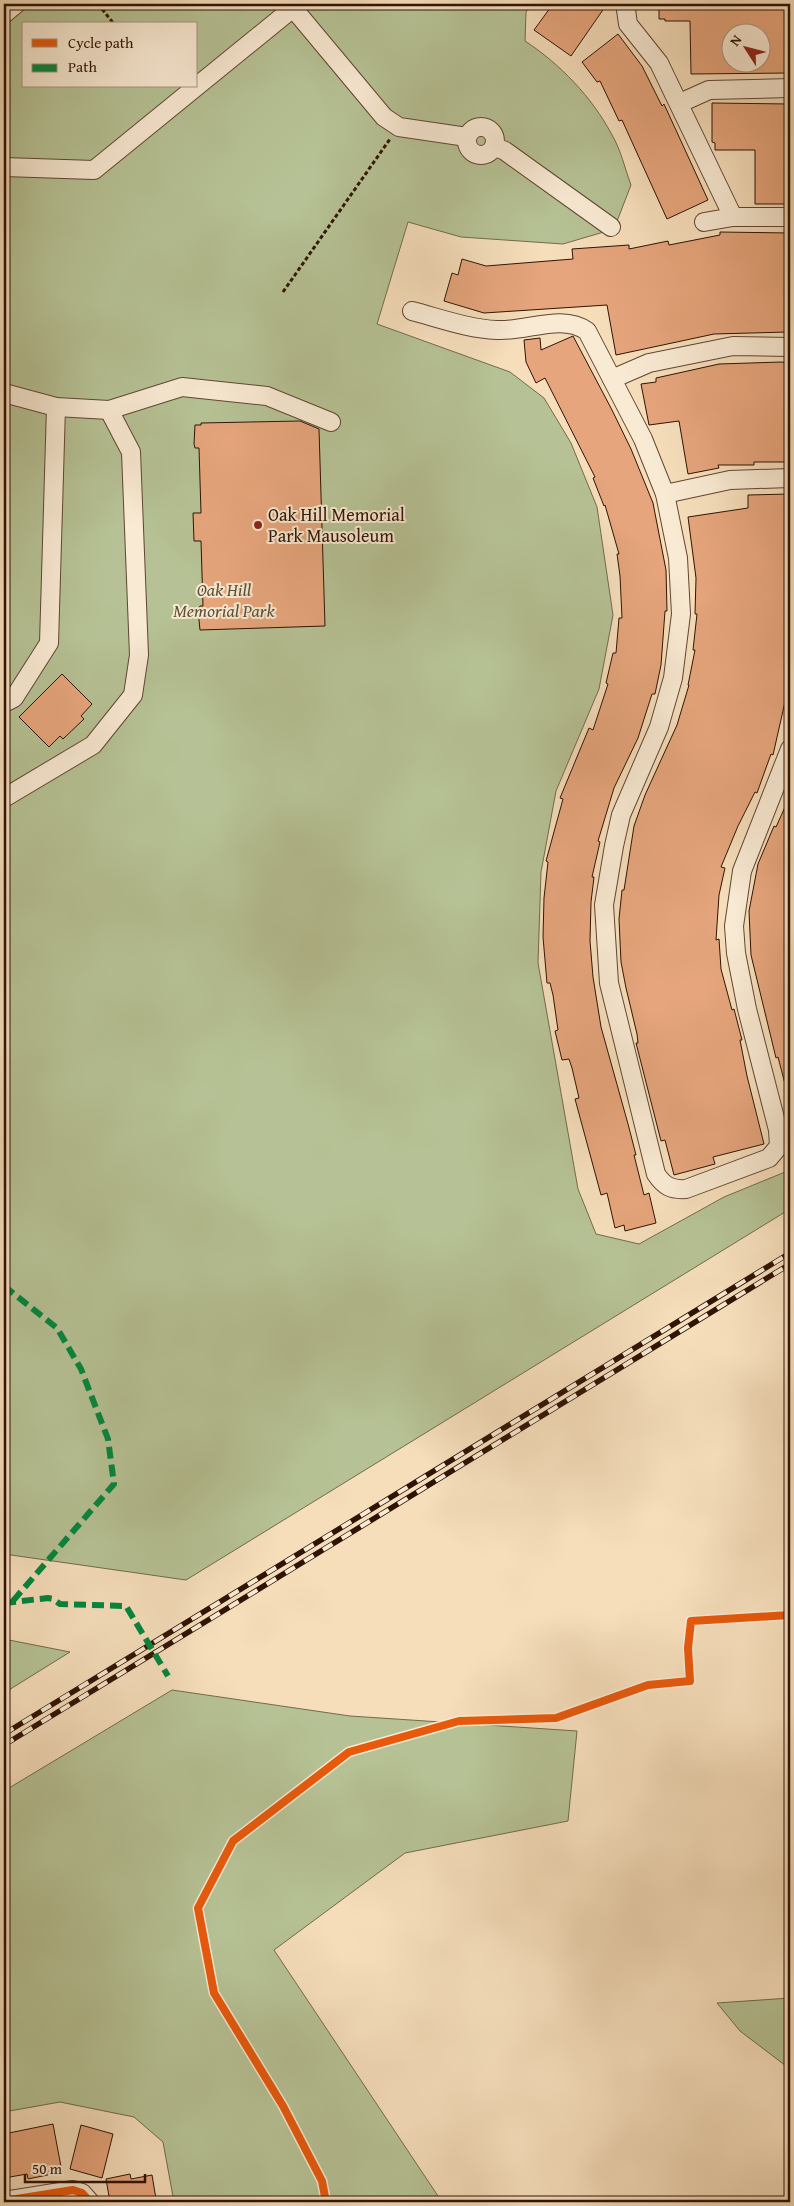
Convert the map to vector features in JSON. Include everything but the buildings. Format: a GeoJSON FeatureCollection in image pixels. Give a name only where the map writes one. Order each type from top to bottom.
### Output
{"type":"FeatureCollection","features":[{"type":"Feature","properties":{"kind":"street"},"geometry":{"type":"LineString","coordinates":[[4,14],[16,4]]}},
{"type":"Feature","properties":{"kind":"street"},"geometry":{"type":"LineString","coordinates":[[628,4],[626,10],[628,24],[659,63],[734,217]]}},
{"type":"Feature","properties":{"kind":"street"},"geometry":{"type":"LineString","coordinates":[[198,85],[295,6],[384,117],[399,127],[467,137],[468,146],[473,152],[481,155],[489,153],[494,146],[505,151],[610,227]]}},
{"type":"Feature","properties":{"kind":"street"},"geometry":{"type":"LineString","coordinates":[[4,168],[94,170],[194,88]]}},
{"type":"Feature","properties":{"kind":"street"},"geometry":{"type":"LineString","coordinates":[[680,104],[709,90],[790,88]]}},
{"type":"Feature","properties":{"kind":"street"},"geometry":{"type":"LineString","coordinates":[[704,222],[734,217],[790,217]]}},
{"type":"Feature","properties":{"kind":"street"},"geometry":{"type":"LineString","coordinates":[[412,310],[477,328],[499,331],[568,323],[580,326],[587,331],[643,439],[666,494],[678,558],[681,614],[673,678],[659,727],[621,815],[604,905],[609,982],[651,1155],[656,1174],[663,1184],[674,1189],[686,1188],[769,1158],[778,1146],[778,1130],[747,1009],[736,953],[734,926],[742,871],[790,749]]}},
{"type":"Feature","properties":{"kind":"street"},"geometry":{"type":"LineString","coordinates":[[612,379],[649,362],[733,346],[790,347]]}},
{"type":"Feature","properties":{"kind":"street"},"geometry":{"type":"LineString","coordinates":[[4,393],[56,407],[109,410],[182,387],[267,396],[331,422]]}},
{"type":"Feature","properties":{"kind":"street"},"geometry":{"type":"LineString","coordinates":[[4,703],[14,698],[49,643],[56,407]]}},
{"type":"Feature","properties":{"kind":"street"},"geometry":{"type":"LineString","coordinates":[[4,798],[93,745],[133,695],[139,655],[131,452],[109,410]]}},
{"type":"Feature","properties":{"kind":"street"},"geometry":{"type":"LineString","coordinates":[[666,494],[730,480],[790,478]]}},
{"type":"Feature","properties":{"kind":"street"},"geometry":{"type":"LineString","coordinates":[[4,2201],[73,2190],[82,2193],[90,2202]]}},
{"type":"Feature","properties":{"kind":"path"},"geometry":{"type":"LineString","coordinates":[[98,4],[112,22]]}},
{"type":"Feature","properties":{"kind":"path"},"geometry":{"type":"LineString","coordinates":[[284,292],[399,127]]}},
{"type":"Feature","properties":{"kind":"green space","name":"Oak Hill Memorial Park"},"geometry":{"type":"Polygon","coordinates":[[[4,4],[532,4],[526,12],[525,41],[551,60],[574,82],[604,121],[620,153],[631,185],[614,229],[563,244],[461,237],[408,222],[377,324],[510,372],[544,398],[571,443],[597,507],[613,615],[599,689],[556,791],[541,872],[538,963],[578,1189],[596,1234],[639,1244],[724,1197],[790,1170],[790,1209],[186,1580],[4,1554],[4,4]]]}},
{"type":"Feature","properties":{"kind":"green space"},"geometry":{"type":"Polygon","coordinates":[[[4,1639],[70,1652],[4,1693],[4,1639]]]}},
{"type":"Feature","properties":{"kind":"green space"},"geometry":{"type":"Polygon","coordinates":[[[172,1690],[350,1716],[577,1731],[568,1821],[405,1853],[274,1950],[442,2202],[174,2202],[163,2142],[134,2117],[60,2102],[4,2112],[4,1791],[172,1690]]]}},
{"type":"Feature","properties":{"kind":"green space"},"geometry":{"type":"Polygon","coordinates":[[[790,1998],[790,2069],[740,2031],[717,2003],[790,1998]]]}},
{"type":"Feature","properties":{"kind":"railway"},"geometry":{"type":"LineString","coordinates":[[4,1734],[790,1253]]}},
{"type":"Feature","properties":{"kind":"railway"},"geometry":{"type":"LineString","coordinates":[[4,1745],[790,1264]]}},
{"type":"Feature","properties":{"kind":"marked path"},"geometry":{"type":"LineString","coordinates":[[4,1286],[57,1328],[81,1369],[108,1439],[114,1484],[12,1602]]}},
{"type":"Feature","properties":{"kind":"marked path"},"geometry":{"type":"LineString","coordinates":[[4,1603],[48,1598],[60,1604],[126,1606],[168,1676]]}},
{"type":"Feature","properties":{"kind":"cycle path"},"geometry":{"type":"LineString","coordinates":[[326,2202],[322,2181],[283,2106],[214,1993],[198,1908],[233,1841],[349,1752],[459,1721],[556,1718],[648,1685],[690,1681],[688,1648],[691,1621],[790,1615]]}},
{"type":"Feature","properties":{"kind":"cycle path"},"geometry":{"type":"LineString","coordinates":[[4,2201],[73,2190],[82,2193],[90,2202]]}},
{"type":"Feature","properties":{"kind":"place","name":"Oak Hill Memorial Park Mausoleum"},"geometry":{"type":"Point","coordinates":[258,525]}}]}
